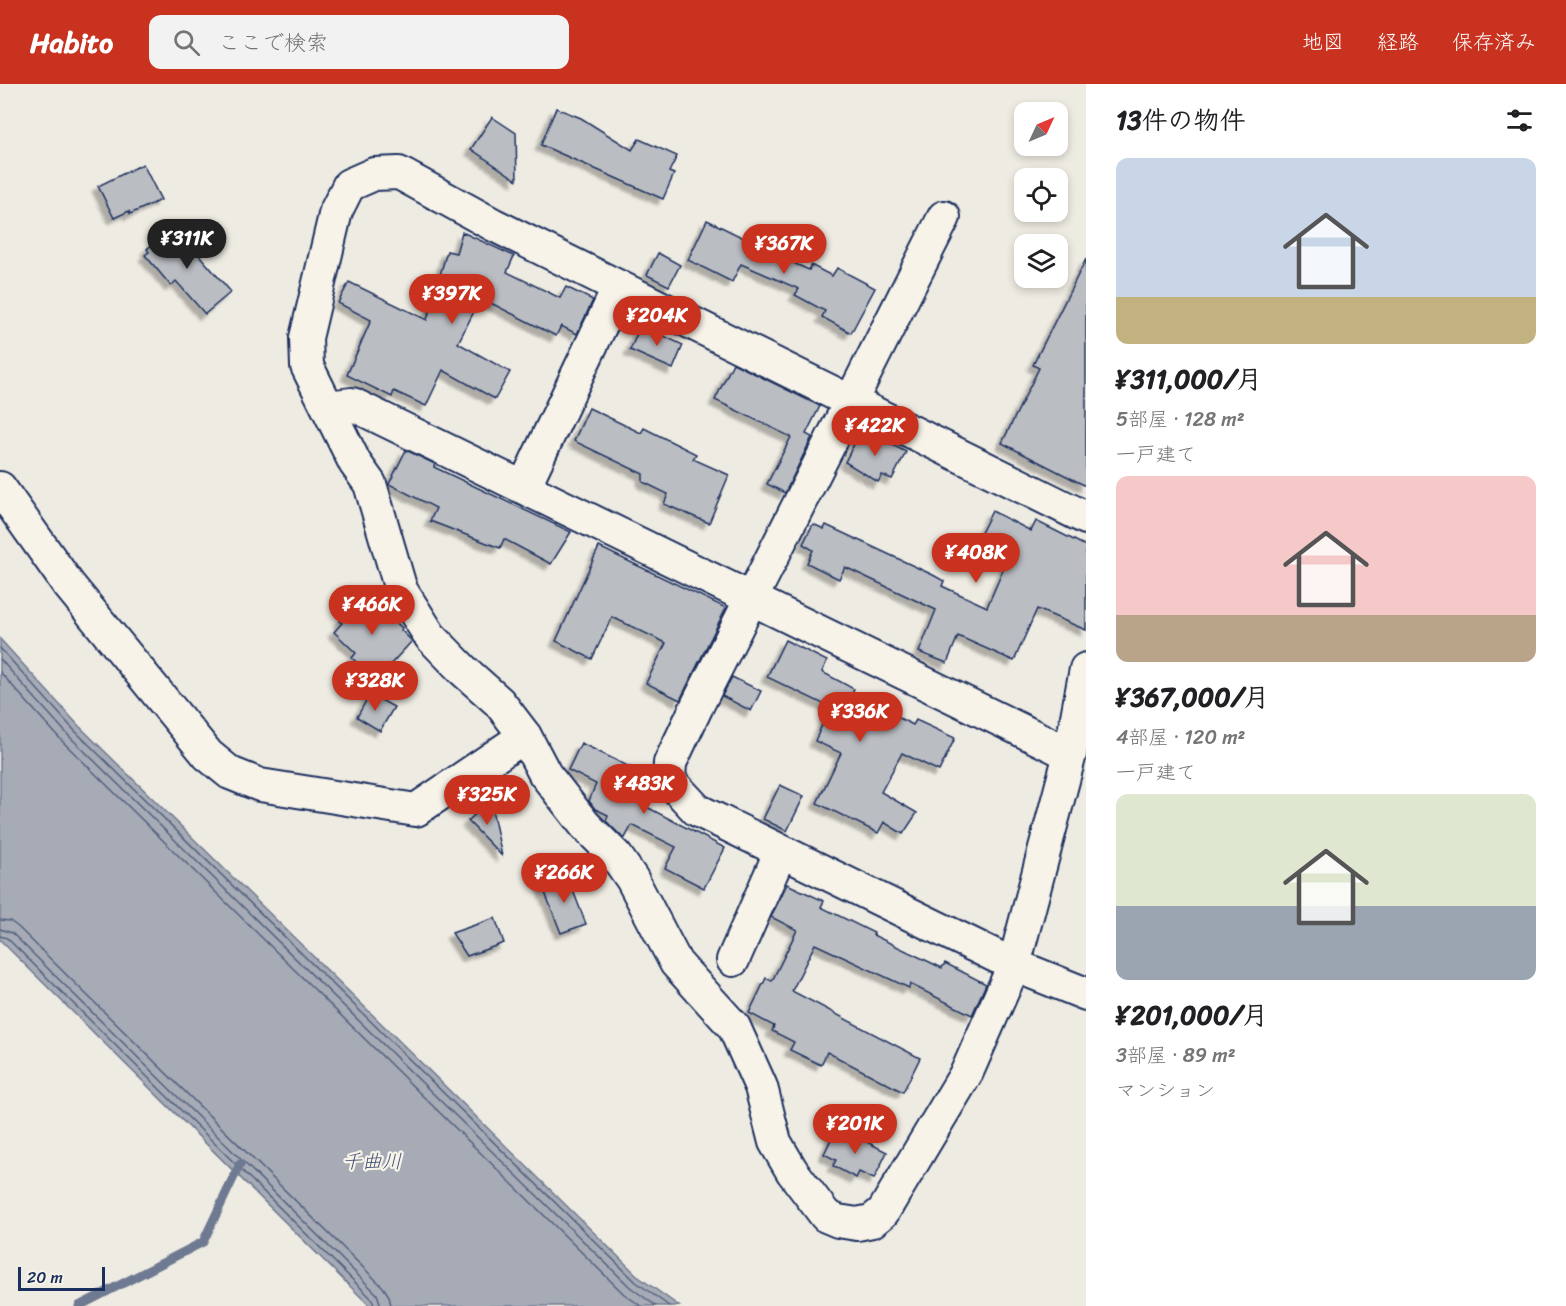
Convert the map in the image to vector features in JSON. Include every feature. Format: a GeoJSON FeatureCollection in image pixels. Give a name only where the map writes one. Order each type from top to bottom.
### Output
{"type":"FeatureCollection","features":[{"type":"Feature","properties":{"kind":"street"},"geometry":{"type":"LineString","coordinates":[[1086,518],[447,201],[399,173],[374,174],[349,185],[336,211],[306,338],[307,366],[370,484],[401,590],[430,636],[499,702],[525,736],[545,774],[585,825],[616,856],[632,879],[676,963],[734,1027],[761,1087],[775,1142],[792,1171],[826,1216],[838,1221],[857,1224],[872,1221],[883,1212],[967,1072],[1014,965],[1070,754],[1086,669]]}},
{"type":"Feature","properties":{"kind":"street"},"geometry":{"type":"LineString","coordinates":[[944,217],[670,762],[669,780],[697,810],[780,853],[1014,965],[1086,994]]}},
{"type":"Feature","properties":{"kind":"street"},"geometry":{"type":"LineString","coordinates":[[524,487],[619,287]]}},
{"type":"Feature","properties":{"kind":"street"},"geometry":{"type":"LineString","coordinates":[[328,407],[352,404],[1070,754]]}},
{"type":"Feature","properties":{"kind":"street"},"geometry":{"type":"LineString","coordinates":[[0,488],[68,584],[208,755],[230,773],[260,785],[416,810],[525,736]]}},
{"type":"Feature","properties":{"kind":"street"},"geometry":{"type":"LineString","coordinates":[[732,960],[780,853]]}},
{"type":"Feature","properties":{"kind":"water","name":"千曲川"},"geometry":{"type":"Polygon","coordinates":[[[0,639],[79,726],[640,1278],[679,1306],[370,1306],[0,940],[0,639]]]}},
{"type":"Feature","properties":{"kind":"building"},"geometry":{"type":"Polygon","coordinates":[[[556,108],[581,118],[632,150],[639,139],[677,156],[669,172],[674,174],[663,199],[541,145],[556,108]]]}},
{"type":"Feature","properties":{"kind":"building"},"geometry":{"type":"Polygon","coordinates":[[[492,117],[516,133],[517,180],[471,149],[492,117]]]}},
{"type":"Feature","properties":{"kind":"building"},"geometry":{"type":"Polygon","coordinates":[[[143,164],[161,200],[130,214],[129,211],[114,218],[98,186],[143,164]]]}},
{"type":"Feature","properties":{"kind":"building"},"geometry":{"type":"Polygon","coordinates":[[[707,220],[752,242],[751,244],[809,270],[811,265],[832,276],[837,268],[875,288],[851,333],[822,317],[825,311],[795,295],[799,289],[741,264],[732,282],[688,260],[707,220]]]}},
{"type":"Feature","properties":{"kind":"building"},"geometry":{"type":"Polygon","coordinates":[[[174,226],[231,292],[205,314],[176,281],[171,286],[145,255],[149,252],[147,249],[174,226]]]}},
{"type":"Feature","properties":{"kind":"building"},"geometry":{"type":"Polygon","coordinates":[[[462,232],[514,256],[507,272],[560,298],[566,287],[593,300],[577,334],[561,326],[556,336],[481,298],[458,343],[510,372],[495,399],[443,370],[426,406],[394,391],[392,397],[347,375],[371,320],[338,303],[349,282],[427,320],[447,251],[456,253],[462,232]]]}},
{"type":"Feature","properties":{"kind":"building"},"geometry":{"type":"Polygon","coordinates":[[[658,253],[680,265],[669,286],[647,275],[658,253]]]}},
{"type":"Feature","properties":{"kind":"building"},"geometry":{"type":"Polygon","coordinates":[[[1086,259],[1086,486],[1002,443],[1039,368],[1033,365],[1086,259]]]}},
{"type":"Feature","properties":{"kind":"building"},"geometry":{"type":"Polygon","coordinates":[[[641,325],[683,345],[673,369],[630,350],[641,325]]]}},
{"type":"Feature","properties":{"kind":"building"},"geometry":{"type":"Polygon","coordinates":[[[733,363],[820,406],[806,434],[812,437],[785,493],[767,484],[791,437],[715,400],[733,363]]]}},
{"type":"Feature","properties":{"kind":"building"},"geometry":{"type":"Polygon","coordinates":[[[589,408],[641,433],[644,428],[696,454],[693,459],[729,475],[709,523],[664,504],[668,494],[643,482],[643,474],[574,441],[589,408]]]}},
{"type":"Feature","properties":{"kind":"building"},"geometry":{"type":"Polygon","coordinates":[[[862,429],[906,452],[892,479],[882,475],[878,482],[845,462],[862,429]]]}},
{"type":"Feature","properties":{"kind":"building"},"geometry":{"type":"Polygon","coordinates":[[[406,450],[435,464],[434,467],[571,532],[551,564],[504,539],[500,548],[430,521],[436,508],[389,484],[406,450]]]}},
{"type":"Feature","properties":{"kind":"building"},"geometry":{"type":"Polygon","coordinates":[[[992,511],[1031,531],[1036,521],[1086,546],[1086,630],[1037,609],[1014,661],[958,636],[947,663],[919,652],[936,610],[845,567],[839,579],[807,563],[813,550],[803,544],[813,524],[824,529],[826,525],[933,575],[944,581],[942,586],[987,607],[1006,563],[974,547],[992,511]]]}},
{"type":"Feature","properties":{"kind":"building"},"geometry":{"type":"Polygon","coordinates":[[[599,547],[726,608],[680,700],[646,683],[666,643],[612,617],[592,659],[556,641],[599,547]]]}},
{"type":"Feature","properties":{"kind":"building"},"geometry":{"type":"Polygon","coordinates":[[[365,593],[402,628],[401,630],[412,641],[376,680],[352,658],[356,653],[334,632],[342,623],[339,621],[365,593]]]}},
{"type":"Feature","properties":{"kind":"building"},"geometry":{"type":"Polygon","coordinates":[[[785,640],[827,661],[822,672],[854,689],[852,694],[913,725],[916,720],[955,738],[939,771],[902,753],[881,792],[917,813],[903,834],[884,822],[878,833],[817,803],[841,753],[815,741],[830,707],[767,677],[785,640]]]}},
{"type":"Feature","properties":{"kind":"building"},"geometry":{"type":"Polygon","coordinates":[[[732,677],[761,691],[751,711],[722,696],[732,677]]]}},
{"type":"Feature","properties":{"kind":"building"},"geometry":{"type":"Polygon","coordinates":[[[370,694],[394,707],[380,731],[357,717],[370,694]]]}},
{"type":"Feature","properties":{"kind":"building"},"geometry":{"type":"Polygon","coordinates":[[[581,743],[632,768],[628,776],[650,788],[641,804],[725,848],[704,888],[665,868],[676,847],[632,825],[625,838],[622,837],[606,821],[608,815],[595,809],[589,801],[596,784],[568,770],[581,743]]]}},
{"type":"Feature","properties":{"kind":"building"},"geometry":{"type":"Polygon","coordinates":[[[780,785],[804,796],[787,831],[763,819],[780,785]]]}},
{"type":"Feature","properties":{"kind":"building"},"geometry":{"type":"Polygon","coordinates":[[[490,800],[502,856],[468,821],[490,800]]]}},
{"type":"Feature","properties":{"kind":"building"},"geometry":{"type":"Polygon","coordinates":[[[567,875],[586,924],[561,933],[542,885],[567,875]]]}},
{"type":"Feature","properties":{"kind":"building"},"geometry":{"type":"Polygon","coordinates":[[[787,884],[824,901],[821,907],[874,933],[873,935],[942,968],[945,963],[986,984],[972,1015],[910,984],[909,988],[815,944],[792,991],[920,1058],[903,1092],[827,1052],[821,1065],[790,1050],[794,1042],[772,1031],[774,1026],[749,1013],[766,978],[772,981],[797,930],[771,917],[787,884]]]}},
{"type":"Feature","properties":{"kind":"building"},"geometry":{"type":"Polygon","coordinates":[[[495,918],[504,943],[467,956],[452,933],[495,918]]]}},
{"type":"Feature","properties":{"kind":"building"},"geometry":{"type":"Polygon","coordinates":[[[837,1127],[887,1152],[874,1179],[859,1172],[856,1178],[833,1166],[836,1160],[824,1154],[837,1127]]]}},
{"type":"Feature","properties":{"kind":"waterway"},"geometry":{"type":"LineString","coordinates":[[79,1306],[203,1242],[240,1164]]}}]}
